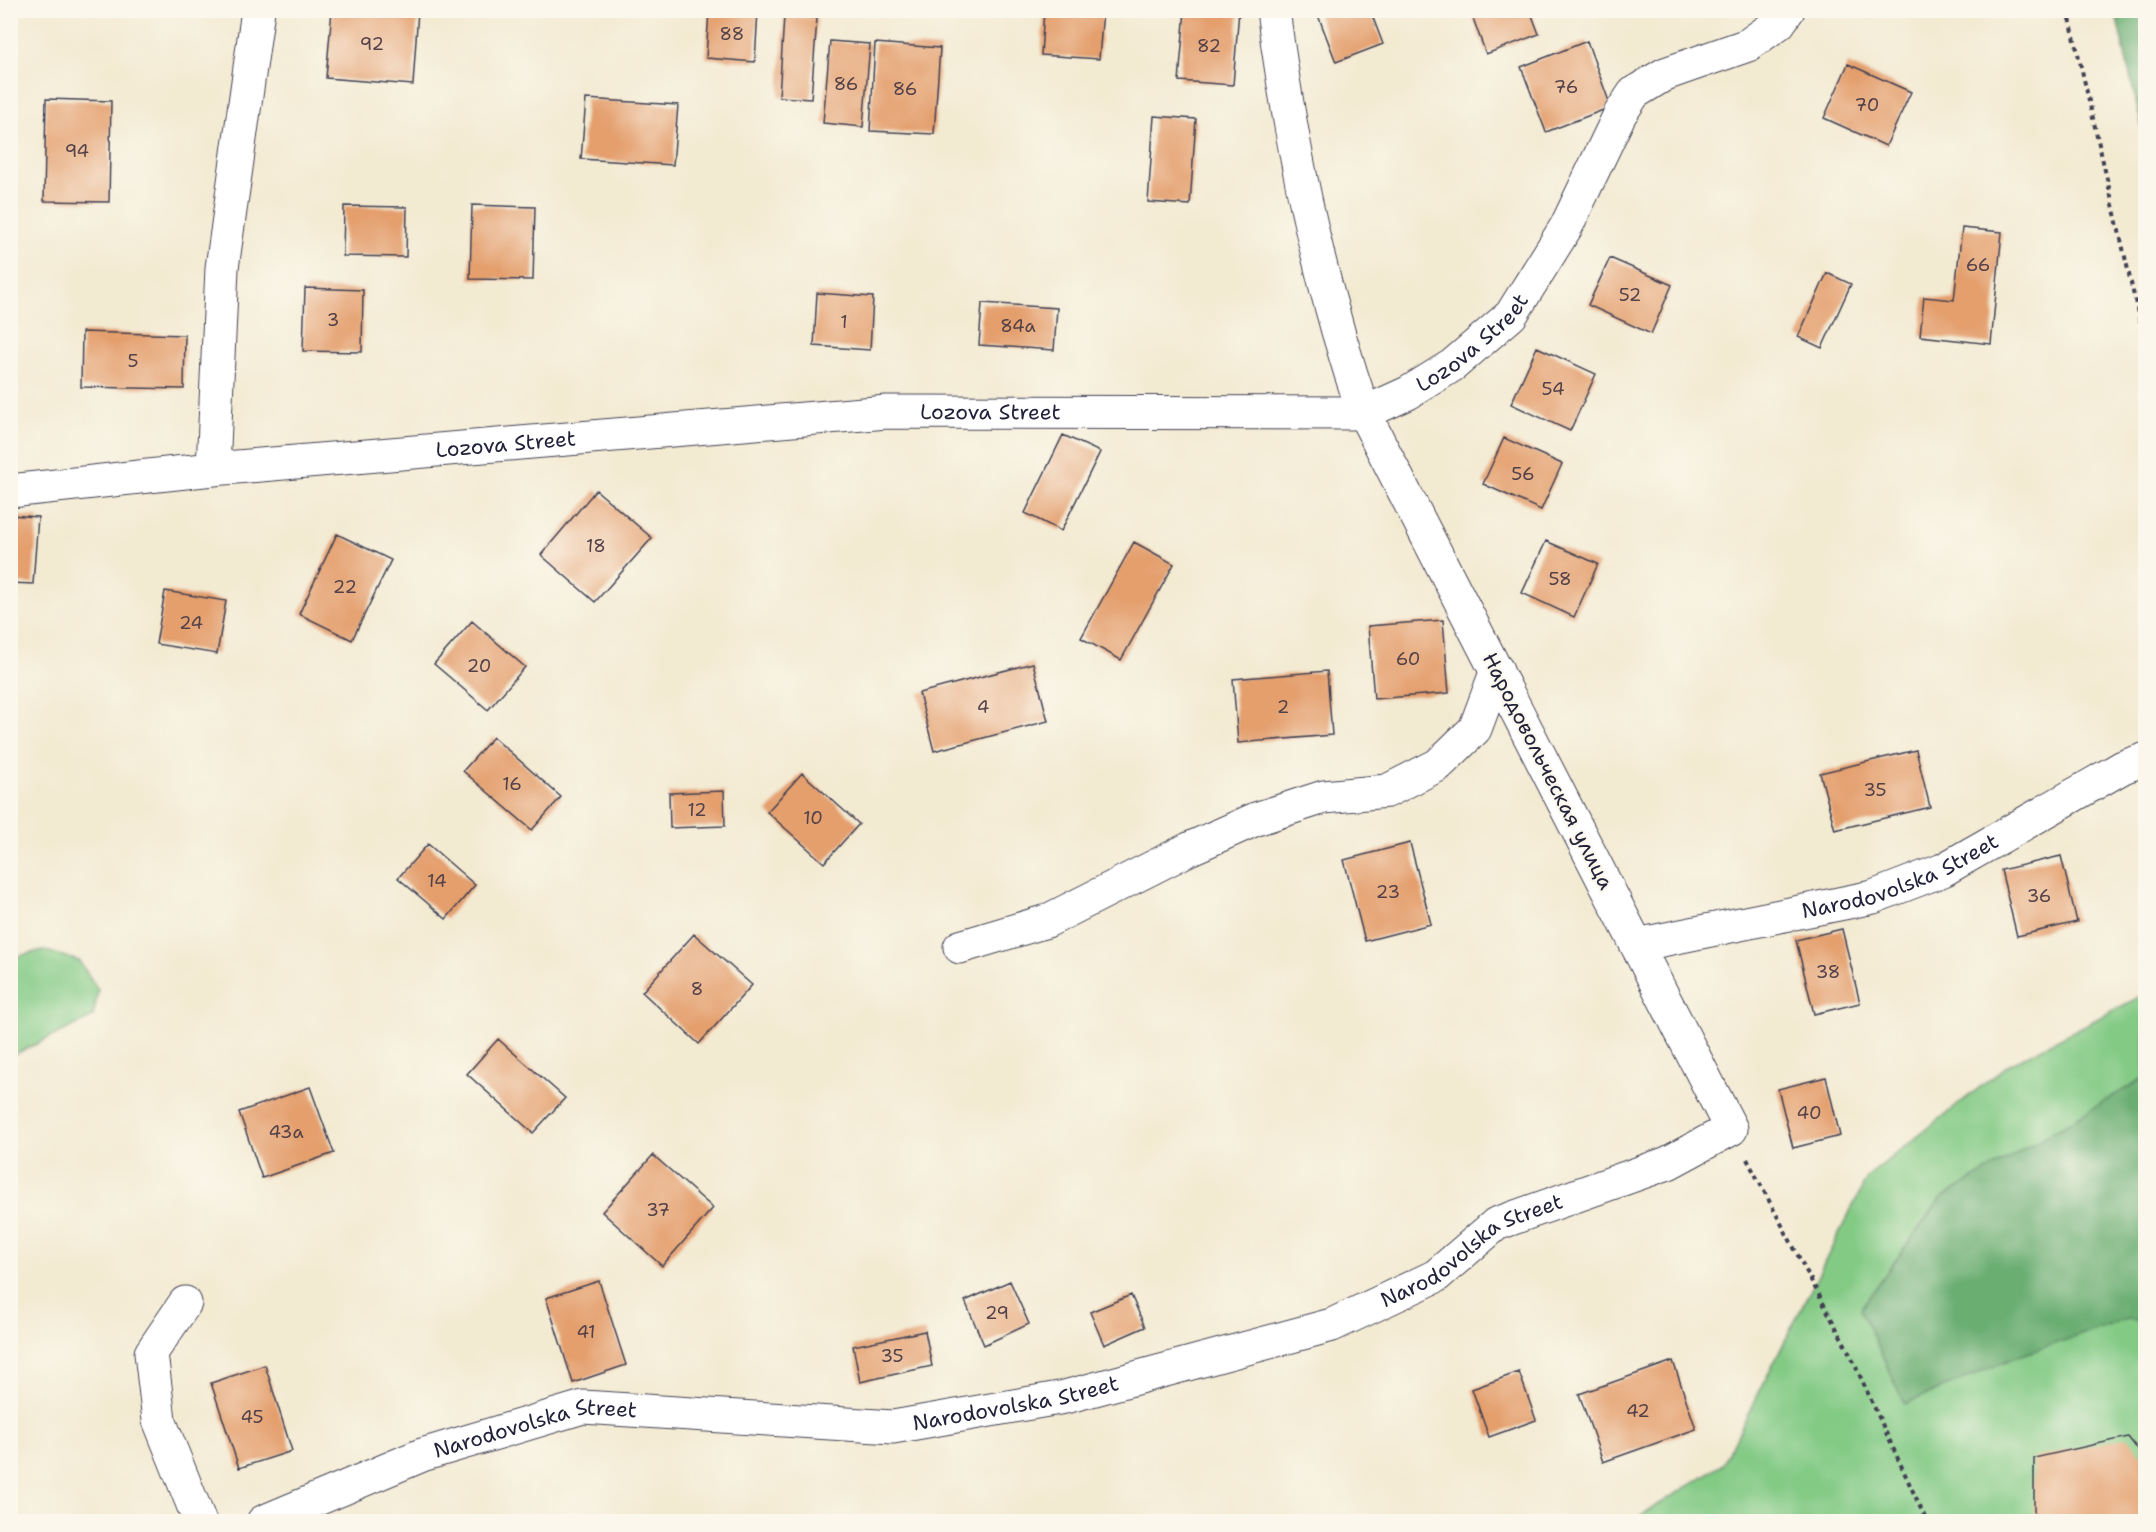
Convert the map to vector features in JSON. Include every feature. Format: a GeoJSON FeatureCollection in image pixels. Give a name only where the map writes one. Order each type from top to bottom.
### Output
{"type":"FeatureCollection","features":[{"type":"Feature","properties":{"kind":"street"},"geometry":{"type":"LineString","coordinates":[[213,469],[222,268],[258,10]]}},
{"type":"Feature","properties":{"kind":"street","name":"Народовольческая улица"},"geometry":{"type":"LineString","coordinates":[[1274,10],[1280,62],[1306,195],[1342,351],[1364,413],[1731,1129]]}},
{"type":"Feature","properties":{"kind":"street","name":"Lozova Street"},"geometry":{"type":"LineString","coordinates":[[10,491],[213,469],[886,412],[1364,413],[1408,393],[1453,365],[1511,315],[1566,227],[1620,114],[1634,93],[1665,74],[1748,45],[1779,23],[1788,10]]}},
{"type":"Feature","properties":{"kind":"street"},"geometry":{"type":"LineString","coordinates":[[960,947],[1047,921],[1189,849],[1256,819],[1324,797],[1386,791],[1437,765],[1475,729],[1497,670]]}},
{"type":"Feature","properties":{"kind":"street","name":"Narodovolska Street"},"geometry":{"type":"LineString","coordinates":[[1637,945],[1873,897],[1943,870],[2123,767],[2145,759]]}},
{"type":"Feature","properties":{"kind":"street","name":"Narodovolska Street"},"geometry":{"type":"LineString","coordinates":[[263,1521],[422,1455],[583,1407],[894,1427],[1065,1397],[1332,1325],[1436,1276],[1496,1224],[1668,1163],[1731,1129]]}},
{"type":"Feature","properties":{"kind":"street"},"geometry":{"type":"LineString","coordinates":[[185,1303],[151,1353],[159,1420],[201,1521]]}},
{"type":"Feature","properties":{"kind":"path"},"geometry":{"type":"LineString","coordinates":[[2068,10],[2145,348]]}},
{"type":"Feature","properties":{"kind":"path"},"geometry":{"type":"LineString","coordinates":[[1731,1129],[1849,1352],[1926,1521]]}},
{"type":"Feature","properties":{"kind":"green space"},"geometry":{"type":"Polygon","coordinates":[[[2115,11],[2145,11],[2145,140],[2115,11]]]}},
{"type":"Feature","properties":{"kind":"green space"},"geometry":{"type":"Polygon","coordinates":[[[43,950],[79,961],[98,990],[93,1017],[11,1056],[11,958],[43,950]]]}},
{"type":"Feature","properties":{"kind":"green space"},"geometry":{"type":"Polygon","coordinates":[[[2145,994],[2145,1460],[2034,1521],[1631,1522],[1723,1464],[1868,1176],[2008,1065],[2145,994]]]}},
{"type":"Feature","properties":{"kind":"green space"},"geometry":{"type":"Polygon","coordinates":[[[2145,1077],[2145,1321],[2127,1319],[2013,1358],[1905,1404],[1860,1309],[1941,1198],[2145,1077]]]}},
{"type":"Feature","properties":{"kind":"building"},"geometry":{"type":"Polygon","coordinates":[[[332,10],[418,10],[413,85],[326,78],[332,10]]]}},
{"type":"Feature","properties":{"kind":"building"},"geometry":{"type":"Polygon","coordinates":[[[709,10],[758,10],[755,62],[706,58],[709,10]]]}},
{"type":"Feature","properties":{"kind":"building"},"geometry":{"type":"Polygon","coordinates":[[[1044,10],[1103,10],[1099,59],[1041,55],[1044,10]]]}},
{"type":"Feature","properties":{"kind":"building"},"geometry":{"type":"Polygon","coordinates":[[[1185,10],[1239,10],[1233,85],[1179,81],[1185,10]]]}},
{"type":"Feature","properties":{"kind":"building"},"geometry":{"type":"Polygon","coordinates":[[[1316,10],[1370,10],[1383,44],[1336,62],[1316,10]]]}},
{"type":"Feature","properties":{"kind":"building"},"geometry":{"type":"Polygon","coordinates":[[[1470,10],[1530,10],[1539,34],[1486,54],[1470,10]]]}},
{"type":"Feature","properties":{"kind":"building"},"geometry":{"type":"Polygon","coordinates":[[[784,16],[817,18],[811,99],[779,97],[784,16]]]}},
{"type":"Feature","properties":{"kind":"building"},"geometry":{"type":"Polygon","coordinates":[[[830,41],[870,44],[863,127],[823,123],[830,41]]]}},
{"type":"Feature","properties":{"kind":"building"},"geometry":{"type":"Polygon","coordinates":[[[1587,41],[1611,107],[1546,132],[1521,67],[1587,41]]]}},
{"type":"Feature","properties":{"kind":"building"},"geometry":{"type":"Polygon","coordinates":[[[875,43],[940,48],[934,134],[870,131],[875,43]]]}},
{"type":"Feature","properties":{"kind":"building"},"geometry":{"type":"Polygon","coordinates":[[[1848,64],[1911,92],[1886,146],[1824,118],[1848,64]]]}},
{"type":"Feature","properties":{"kind":"building"},"geometry":{"type":"Polygon","coordinates":[[[46,99],[111,101],[109,202],[44,201],[46,99]]]}},
{"type":"Feature","properties":{"kind":"building"},"geometry":{"type":"Polygon","coordinates":[[[586,99],[678,105],[673,165],[581,159],[586,99]]]}},
{"type":"Feature","properties":{"kind":"building"},"geometry":{"type":"Polygon","coordinates":[[[1154,116],[1196,119],[1190,205],[1148,202],[1154,116]]]}},
{"type":"Feature","properties":{"kind":"building"},"geometry":{"type":"Polygon","coordinates":[[[472,205],[535,207],[533,280],[470,279],[472,205]]]}},
{"type":"Feature","properties":{"kind":"building"},"geometry":{"type":"Polygon","coordinates":[[[344,206],[407,207],[406,257],[343,256],[344,206]]]}},
{"type":"Feature","properties":{"kind":"building"},"geometry":{"type":"Polygon","coordinates":[[[1962,228],[2002,232],[1991,344],[1920,336],[1924,297],[1954,300],[1962,228]]]}},
{"type":"Feature","properties":{"kind":"building"},"geometry":{"type":"Polygon","coordinates":[[[1610,258],[1672,285],[1651,334],[1588,305],[1610,258]]]}},
{"type":"Feature","properties":{"kind":"building"},"geometry":{"type":"Polygon","coordinates":[[[1827,273],[1851,284],[1822,348],[1798,337],[1827,273]]]}},
{"type":"Feature","properties":{"kind":"building"},"geometry":{"type":"Polygon","coordinates":[[[305,288],[363,290],[362,352],[303,351],[305,288]]]}},
{"type":"Feature","properties":{"kind":"building"},"geometry":{"type":"Polygon","coordinates":[[[817,293],[873,297],[870,350],[814,346],[817,293]]]}},
{"type":"Feature","properties":{"kind":"building"},"geometry":{"type":"Polygon","coordinates":[[[982,303],[1057,308],[1054,350],[979,345],[982,303]]]}},
{"type":"Feature","properties":{"kind":"building"},"geometry":{"type":"Polygon","coordinates":[[[82,332],[185,335],[184,389],[81,387],[82,332]]]}},
{"type":"Feature","properties":{"kind":"building"},"geometry":{"type":"Polygon","coordinates":[[[1537,347],[1596,374],[1570,431],[1511,404],[1537,347]]]}},
{"type":"Feature","properties":{"kind":"building"},"geometry":{"type":"Polygon","coordinates":[[[1063,435],[1100,452],[1061,531],[1025,513],[1063,435]]]}},
{"type":"Feature","properties":{"kind":"building"},"geometry":{"type":"Polygon","coordinates":[[[1504,438],[1562,464],[1541,510],[1483,484],[1504,438]]]}},
{"type":"Feature","properties":{"kind":"building"},"geometry":{"type":"Polygon","coordinates":[[[596,490],[652,538],[595,602],[541,555],[596,490]]]}},
{"type":"Feature","properties":{"kind":"building"},"geometry":{"type":"Polygon","coordinates":[[[10,515],[38,517],[33,584],[10,583],[10,515]]]}},
{"type":"Feature","properties":{"kind":"building"},"geometry":{"type":"Polygon","coordinates":[[[337,534],[391,560],[352,640],[299,614],[337,534]]]}},
{"type":"Feature","properties":{"kind":"building"},"geometry":{"type":"Polygon","coordinates":[[[1546,541],[1598,564],[1574,617],[1522,593],[1546,541]]]}},
{"type":"Feature","properties":{"kind":"building"},"geometry":{"type":"Polygon","coordinates":[[[1134,542],[1174,564],[1121,660],[1081,638],[1134,542]]]}},
{"type":"Feature","properties":{"kind":"building"},"geometry":{"type":"Polygon","coordinates":[[[165,591],[226,601],[217,654],[156,644],[165,591]]]}},
{"type":"Feature","properties":{"kind":"building"},"geometry":{"type":"Polygon","coordinates":[[[1443,620],[1449,693],[1374,699],[1368,626],[1443,620]]]}},
{"type":"Feature","properties":{"kind":"building"},"geometry":{"type":"Polygon","coordinates":[[[472,621],[525,667],[488,710],[434,664],[472,621]]]}},
{"type":"Feature","properties":{"kind":"building"},"geometry":{"type":"Polygon","coordinates":[[[1033,663],[1048,721],[934,751],[919,693],[1033,663]]]}},
{"type":"Feature","properties":{"kind":"building"},"geometry":{"type":"Polygon","coordinates":[[[1327,671],[1332,735],[1238,743],[1233,679],[1327,671]]]}},
{"type":"Feature","properties":{"kind":"building"},"geometry":{"type":"Polygon","coordinates":[[[493,737],[561,797],[532,830],[463,771],[493,737]]]}},
{"type":"Feature","properties":{"kind":"building"},"geometry":{"type":"Polygon","coordinates":[[[1916,750],[1930,807],[1835,830],[1820,773],[1916,750]]]}},
{"type":"Feature","properties":{"kind":"building"},"geometry":{"type":"Polygon","coordinates":[[[802,773],[859,824],[824,863],[767,812],[802,773]]]}},
{"type":"Feature","properties":{"kind":"building"},"geometry":{"type":"Polygon","coordinates":[[[724,791],[725,826],[670,828],[669,793],[724,791]]]}},
{"type":"Feature","properties":{"kind":"building"},"geometry":{"type":"Polygon","coordinates":[[[1410,843],[1431,924],[1365,941],[1344,860],[1410,843]]]}},
{"type":"Feature","properties":{"kind":"building"},"geometry":{"type":"Polygon","coordinates":[[[428,844],[475,885],[446,919],[398,878],[428,844]]]}},
{"type":"Feature","properties":{"kind":"building"},"geometry":{"type":"Polygon","coordinates":[[[2061,856],[2077,922],[2017,936],[2001,870],[2061,856]]]}},
{"type":"Feature","properties":{"kind":"building"},"geometry":{"type":"Polygon","coordinates":[[[1842,929],[1860,1003],[1814,1014],[1796,940],[1842,929]]]}},
{"type":"Feature","properties":{"kind":"building"},"geometry":{"type":"Polygon","coordinates":[[[694,934],[752,985],[699,1044],[642,992],[694,934]]]}},
{"type":"Feature","properties":{"kind":"building"},"geometry":{"type":"Polygon","coordinates":[[[498,1039],[565,1098],[533,1133],[467,1074],[498,1039]]]}},
{"type":"Feature","properties":{"kind":"building"},"geometry":{"type":"Polygon","coordinates":[[[1826,1077],[1840,1136],[1793,1148],[1778,1089],[1826,1077]]]}},
{"type":"Feature","properties":{"kind":"building"},"geometry":{"type":"Polygon","coordinates":[[[310,1087],[334,1153],[262,1178],[239,1112],[310,1087]]]}},
{"type":"Feature","properties":{"kind":"building"},"geometry":{"type":"Polygon","coordinates":[[[653,1155],[713,1208],[662,1266],[602,1212],[653,1155]]]}},
{"type":"Feature","properties":{"kind":"building"},"geometry":{"type":"Polygon","coordinates":[[[599,1281],[626,1365],[573,1383],[546,1298],[599,1281]]]}},
{"type":"Feature","properties":{"kind":"building"},"geometry":{"type":"Polygon","coordinates":[[[1010,1281],[1029,1324],[984,1345],[965,1301],[1010,1281]]]}},
{"type":"Feature","properties":{"kind":"building"},"geometry":{"type":"Polygon","coordinates":[[[1131,1295],[1145,1327],[1104,1345],[1090,1312],[1131,1295]]]}},
{"type":"Feature","properties":{"kind":"building"},"geometry":{"type":"Polygon","coordinates":[[[925,1331],[932,1366],[860,1382],[853,1346],[925,1331]]]}},
{"type":"Feature","properties":{"kind":"building"},"geometry":{"type":"Polygon","coordinates":[[[1673,1361],[1696,1429],[1603,1462],[1579,1394],[1673,1361]]]}},
{"type":"Feature","properties":{"kind":"building"},"geometry":{"type":"Polygon","coordinates":[[[265,1365],[292,1451],[239,1468],[211,1383],[265,1365]]]}},
{"type":"Feature","properties":{"kind":"building"},"geometry":{"type":"Polygon","coordinates":[[[1519,1372],[1536,1420],[1489,1437],[1472,1389],[1519,1372]]]}},
{"type":"Feature","properties":{"kind":"building"},"geometry":{"type":"Polygon","coordinates":[[[2128,1437],[2146,1460],[2146,1515],[2133,1522],[2034,1522],[2034,1458],[2128,1437]]]}}]}
